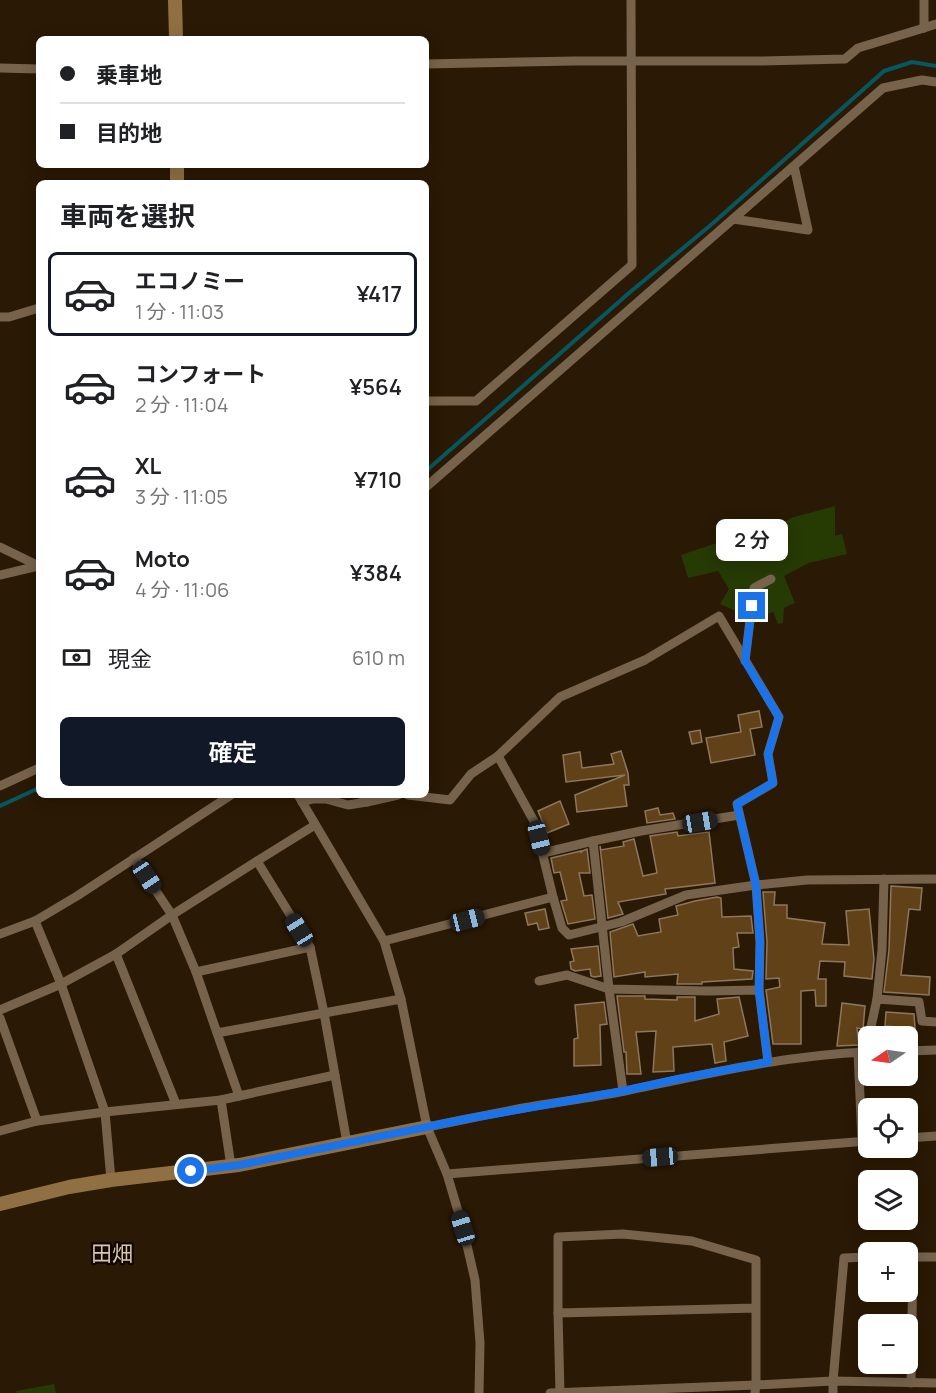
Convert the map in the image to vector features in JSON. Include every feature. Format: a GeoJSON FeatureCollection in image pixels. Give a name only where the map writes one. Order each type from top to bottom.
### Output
{"type":"FeatureCollection","features":[{"type":"Feature","properties":{"kind":"street"},"geometry":{"type":"LineString","coordinates":[[175,0],[176,36]]}},
{"type":"Feature","properties":{"kind":"street"},"geometry":{"type":"LineString","coordinates":[[429,401],[476,401],[632,265],[631,0]]}},
{"type":"Feature","properties":{"kind":"street"},"geometry":{"type":"LineString","coordinates":[[924,0],[924,28]]}},
{"type":"Feature","properties":{"kind":"street"},"geometry":{"type":"LineString","coordinates":[[429,64],[845,59],[858,48],[936,24]]}},
{"type":"Feature","properties":{"kind":"street"},"geometry":{"type":"LineString","coordinates":[[0,68],[36,69]]}},
{"type":"Feature","properties":{"kind":"street"},"geometry":{"type":"LineString","coordinates":[[429,484],[883,88],[922,80],[936,82]]}},
{"type":"Feature","properties":{"kind":"street"},"geometry":{"type":"LineString","coordinates":[[733,219],[808,230],[794,166]]}},
{"type":"Feature","properties":{"kind":"street"},"geometry":{"type":"LineString","coordinates":[[0,317],[9,317],[36,309]]}},
{"type":"Feature","properties":{"kind":"street"},"geometry":{"type":"LineString","coordinates":[[0,547],[36,565]]}},
{"type":"Feature","properties":{"kind":"street"},"geometry":{"type":"LineString","coordinates":[[0,576],[36,567]]}},
{"type":"Feature","properties":{"kind":"street"},"geometry":{"type":"LineString","coordinates":[[745,661],[754,588],[771,579]]}},
{"type":"Feature","properties":{"kind":"street"},"geometry":{"type":"LineString","coordinates":[[429,798],[450,800],[471,774],[498,756],[560,697],[645,660],[719,616],[779,717],[768,754],[773,783],[737,804],[756,885],[760,942],[759,990],[768,1062]]}},
{"type":"Feature","properties":{"kind":"street"},"geometry":{"type":"LineString","coordinates":[[498,756],[535,823],[562,928],[569,935],[621,922],[686,895],[807,880],[936,879]]}},
{"type":"Feature","properties":{"kind":"street"},"geometry":{"type":"LineString","coordinates":[[0,786],[36,769]]}},
{"type":"Feature","properties":{"kind":"street"},"geometry":{"type":"LineString","coordinates":[[0,934],[35,921],[77,896],[226,798]]}},
{"type":"Feature","properties":{"kind":"street"},"geometry":{"type":"LineString","coordinates":[[364,799],[348,805],[326,798],[300,799],[384,941],[401,999],[427,1126],[447,1174],[475,1280],[480,1343],[479,1393]]}},
{"type":"Feature","properties":{"kind":"street"},"geometry":{"type":"LineString","coordinates":[[543,853],[641,831],[739,815]]}},
{"type":"Feature","properties":{"kind":"street"},"geometry":{"type":"LineString","coordinates":[[0,1010],[61,984],[116,954],[172,915],[315,825]]}},
{"type":"Feature","properties":{"kind":"street"},"geometry":{"type":"LineString","coordinates":[[593,842],[623,1091]]}},
{"type":"Feature","properties":{"kind":"street"},"geometry":{"type":"LineString","coordinates":[[134,858],[172,915],[196,972],[239,1096]]}},
{"type":"Feature","properties":{"kind":"street"},"geometry":{"type":"LineString","coordinates":[[257,861],[310,947],[347,1143]]}},
{"type":"Feature","properties":{"kind":"street"},"geometry":{"type":"LineString","coordinates":[[872,1026],[882,950],[884,879]]}},
{"type":"Feature","properties":{"kind":"street"},"geometry":{"type":"LineString","coordinates":[[384,941],[553,897]]}},
{"type":"Feature","properties":{"kind":"street"},"geometry":{"type":"LineString","coordinates":[[35,921],[61,984],[105,1112],[111,1180]]}},
{"type":"Feature","properties":{"kind":"street"},"geometry":{"type":"LineString","coordinates":[[196,972],[310,947]]}},
{"type":"Feature","properties":{"kind":"street"},"geometry":{"type":"LineString","coordinates":[[116,954],[176,1104]]}},
{"type":"Feature","properties":{"kind":"street"},"geometry":{"type":"LineString","coordinates":[[539,981],[567,975],[609,989],[759,990]]}},
{"type":"Feature","properties":{"kind":"street"},"geometry":{"type":"LineString","coordinates":[[217,1033],[401,999]]}},
{"type":"Feature","properties":{"kind":"street"},"geometry":{"type":"LineString","coordinates":[[877,999],[920,1002],[922,1021],[936,1022]]}},
{"type":"Feature","properties":{"kind":"street"},"geometry":{"type":"LineString","coordinates":[[0,1018],[37,1121]]}},
{"type":"Feature","properties":{"kind":"street"},"geometry":{"type":"LineString","coordinates":[[918,1051],[936,1050]]}},
{"type":"Feature","properties":{"kind":"street"},"geometry":{"type":"LineString","coordinates":[[0,1204],[69,1187],[111,1180],[231,1166],[427,1126],[768,1062],[806,1056],[858,1052]]}},
{"type":"Feature","properties":{"kind":"street"},"geometry":{"type":"LineString","coordinates":[[0,1131],[37,1121],[220,1100],[335,1075]]}},
{"type":"Feature","properties":{"kind":"street"},"geometry":{"type":"LineString","coordinates":[[220,1100],[231,1166]]}},
{"type":"Feature","properties":{"kind":"street"},"geometry":{"type":"LineString","coordinates":[[918,1137],[936,1136]]}},
{"type":"Feature","properties":{"kind":"street"},"geometry":{"type":"LineString","coordinates":[[447,1174],[858,1142]]}},
{"type":"Feature","properties":{"kind":"street"},"geometry":{"type":"LineString","coordinates":[[560,1393],[558,1238],[623,1234],[693,1241],[756,1260],[756,1389]]}},
{"type":"Feature","properties":{"kind":"street"},"geometry":{"type":"LineString","coordinates":[[832,1393],[844,1258],[858,1257]]}},
{"type":"Feature","properties":{"kind":"street"},"geometry":{"type":"LineString","coordinates":[[918,1257],[936,1257]]}},
{"type":"Feature","properties":{"kind":"street"},"geometry":{"type":"LineString","coordinates":[[910,1302],[911,1383]]}},
{"type":"Feature","properties":{"kind":"street"},"geometry":{"type":"LineString","coordinates":[[558,1313],[756,1308]]}},
{"type":"Feature","properties":{"kind":"street"},"geometry":{"type":"LineString","coordinates":[[550,1393],[756,1389],[833,1381],[936,1383]]}},
{"type":"Feature","properties":{"kind":"green space"},"geometry":{"type":"Polygon","coordinates":[[[835,506],[835,536],[842,534],[847,554],[809,563],[784,576],[795,603],[784,608],[783,623],[778,624],[773,612],[754,619],[720,604],[729,589],[718,571],[688,578],[681,555],[752,531],[775,528],[791,518],[835,506]]]}},
{"type":"Feature","properties":{"kind":"green space"},"geometry":{"type":"Polygon","coordinates":[[[54,1384],[56,1393],[17,1393],[16,1391],[54,1384]]]}},
{"type":"Feature","properties":{"kind":"building"},"geometry":{"type":"Polygon","coordinates":[[[759,711],[762,727],[750,729],[755,755],[711,763],[706,738],[741,732],[738,715],[759,711]]]}},
{"type":"Feature","properties":{"kind":"building"},"geometry":{"type":"Polygon","coordinates":[[[700,730],[702,742],[692,744],[689,732],[700,730]]]}},
{"type":"Feature","properties":{"kind":"building"},"geometry":{"type":"Polygon","coordinates":[[[621,751],[628,773],[629,785],[624,785],[627,806],[577,812],[575,795],[625,775],[566,782],[563,755],[580,752],[582,768],[614,764],[611,754],[621,751]]]}},
{"type":"Feature","properties":{"kind":"building"},"geometry":{"type":"Polygon","coordinates":[[[560,801],[569,824],[547,833],[538,811],[560,801]]]}},
{"type":"Feature","properties":{"kind":"building"},"geometry":{"type":"Polygon","coordinates":[[[658,808],[660,815],[673,813],[675,819],[647,823],[645,811],[658,808]]]}},
{"type":"Feature","properties":{"kind":"building"},"geometry":{"type":"Polygon","coordinates":[[[677,832],[678,836],[709,832],[715,883],[665,889],[666,894],[618,902],[623,914],[608,918],[600,846],[601,850],[624,846],[623,842],[634,839],[643,876],[657,873],[650,836],[677,832]]]}},
{"type":"Feature","properties":{"kind":"building"},"geometry":{"type":"Polygon","coordinates":[[[587,849],[590,873],[579,873],[584,896],[592,895],[595,919],[568,924],[561,901],[567,900],[560,872],[554,873],[551,858],[581,851],[581,853],[587,849]]]}},
{"type":"Feature","properties":{"kind":"building"},"geometry":{"type":"Polygon","coordinates":[[[891,886],[922,888],[920,910],[909,909],[901,975],[930,977],[929,995],[884,992],[889,950],[891,886]]]}},
{"type":"Feature","properties":{"kind":"building"},"geometry":{"type":"Polygon","coordinates":[[[763,892],[775,892],[774,905],[787,905],[787,918],[825,923],[822,944],[849,945],[846,911],[869,909],[874,959],[872,979],[844,976],[845,962],[820,961],[818,979],[826,979],[826,1006],[816,1006],[815,990],[801,991],[801,1044],[773,1044],[766,990],[780,987],[779,978],[766,979],[767,942],[763,892]]]}},
{"type":"Feature","properties":{"kind":"building"},"geometry":{"type":"Polygon","coordinates":[[[721,898],[722,917],[751,916],[753,933],[737,933],[739,947],[733,948],[734,969],[753,971],[752,979],[677,984],[678,974],[645,977],[645,972],[614,977],[610,932],[633,924],[638,936],[661,932],[659,919],[678,915],[676,906],[721,898]]]}},
{"type":"Feature","properties":{"kind":"building"},"geometry":{"type":"Polygon","coordinates":[[[545,909],[549,928],[539,930],[537,923],[528,925],[525,913],[545,909]]]}},
{"type":"Feature","properties":{"kind":"building"},"geometry":{"type":"Polygon","coordinates":[[[598,946],[601,976],[591,976],[590,969],[575,971],[571,969],[570,962],[574,961],[571,949],[598,946]]]}},
{"type":"Feature","properties":{"kind":"building"},"geometry":{"type":"Polygon","coordinates":[[[617,996],[645,996],[645,999],[677,1000],[677,997],[695,997],[695,1021],[719,1014],[717,999],[739,997],[748,1036],[724,1042],[726,1061],[715,1063],[712,1044],[673,1047],[674,1071],[653,1072],[656,1031],[636,1032],[641,1074],[627,1074],[626,1052],[624,1052],[617,996]]]}},
{"type":"Feature","properties":{"kind":"building"},"geometry":{"type":"Polygon","coordinates":[[[604,1002],[607,1024],[600,1025],[601,1065],[574,1066],[574,1039],[578,1038],[575,1005],[604,1002]]]}},
{"type":"Feature","properties":{"kind":"building"},"geometry":{"type":"Polygon","coordinates":[[[842,1003],[865,1006],[863,1026],[857,1028],[858,1045],[837,1046],[842,1003]]]}},
{"type":"Feature","properties":{"kind":"building"},"geometry":{"type":"Polygon","coordinates":[[[886,1012],[914,1014],[915,1026],[885,1026],[886,1012]]]}},
{"type":"Feature","properties":{"kind":"waterway"},"geometry":{"type":"LineString","coordinates":[[429,468],[629,293],[712,224],[884,71],[912,62],[936,66]]}},
{"type":"Feature","properties":{"kind":"waterway"},"geometry":{"type":"LineString","coordinates":[[0,806],[36,789]]}},
{"type":"Feature","properties":{"kind":"district","name":"田畑"},"geometry":{"type":"Point","coordinates":[112,1253]}},
{"type":"Feature","properties":{"kind":"route"},"geometry":{"type":"LineString","coordinates":[[191,1171],[239,1165],[516,1109],[623,1091],[768,1062],[759,990],[760,942],[756,885],[737,804],[773,783],[768,754],[779,717],[745,661],[752,606]]}}]}
